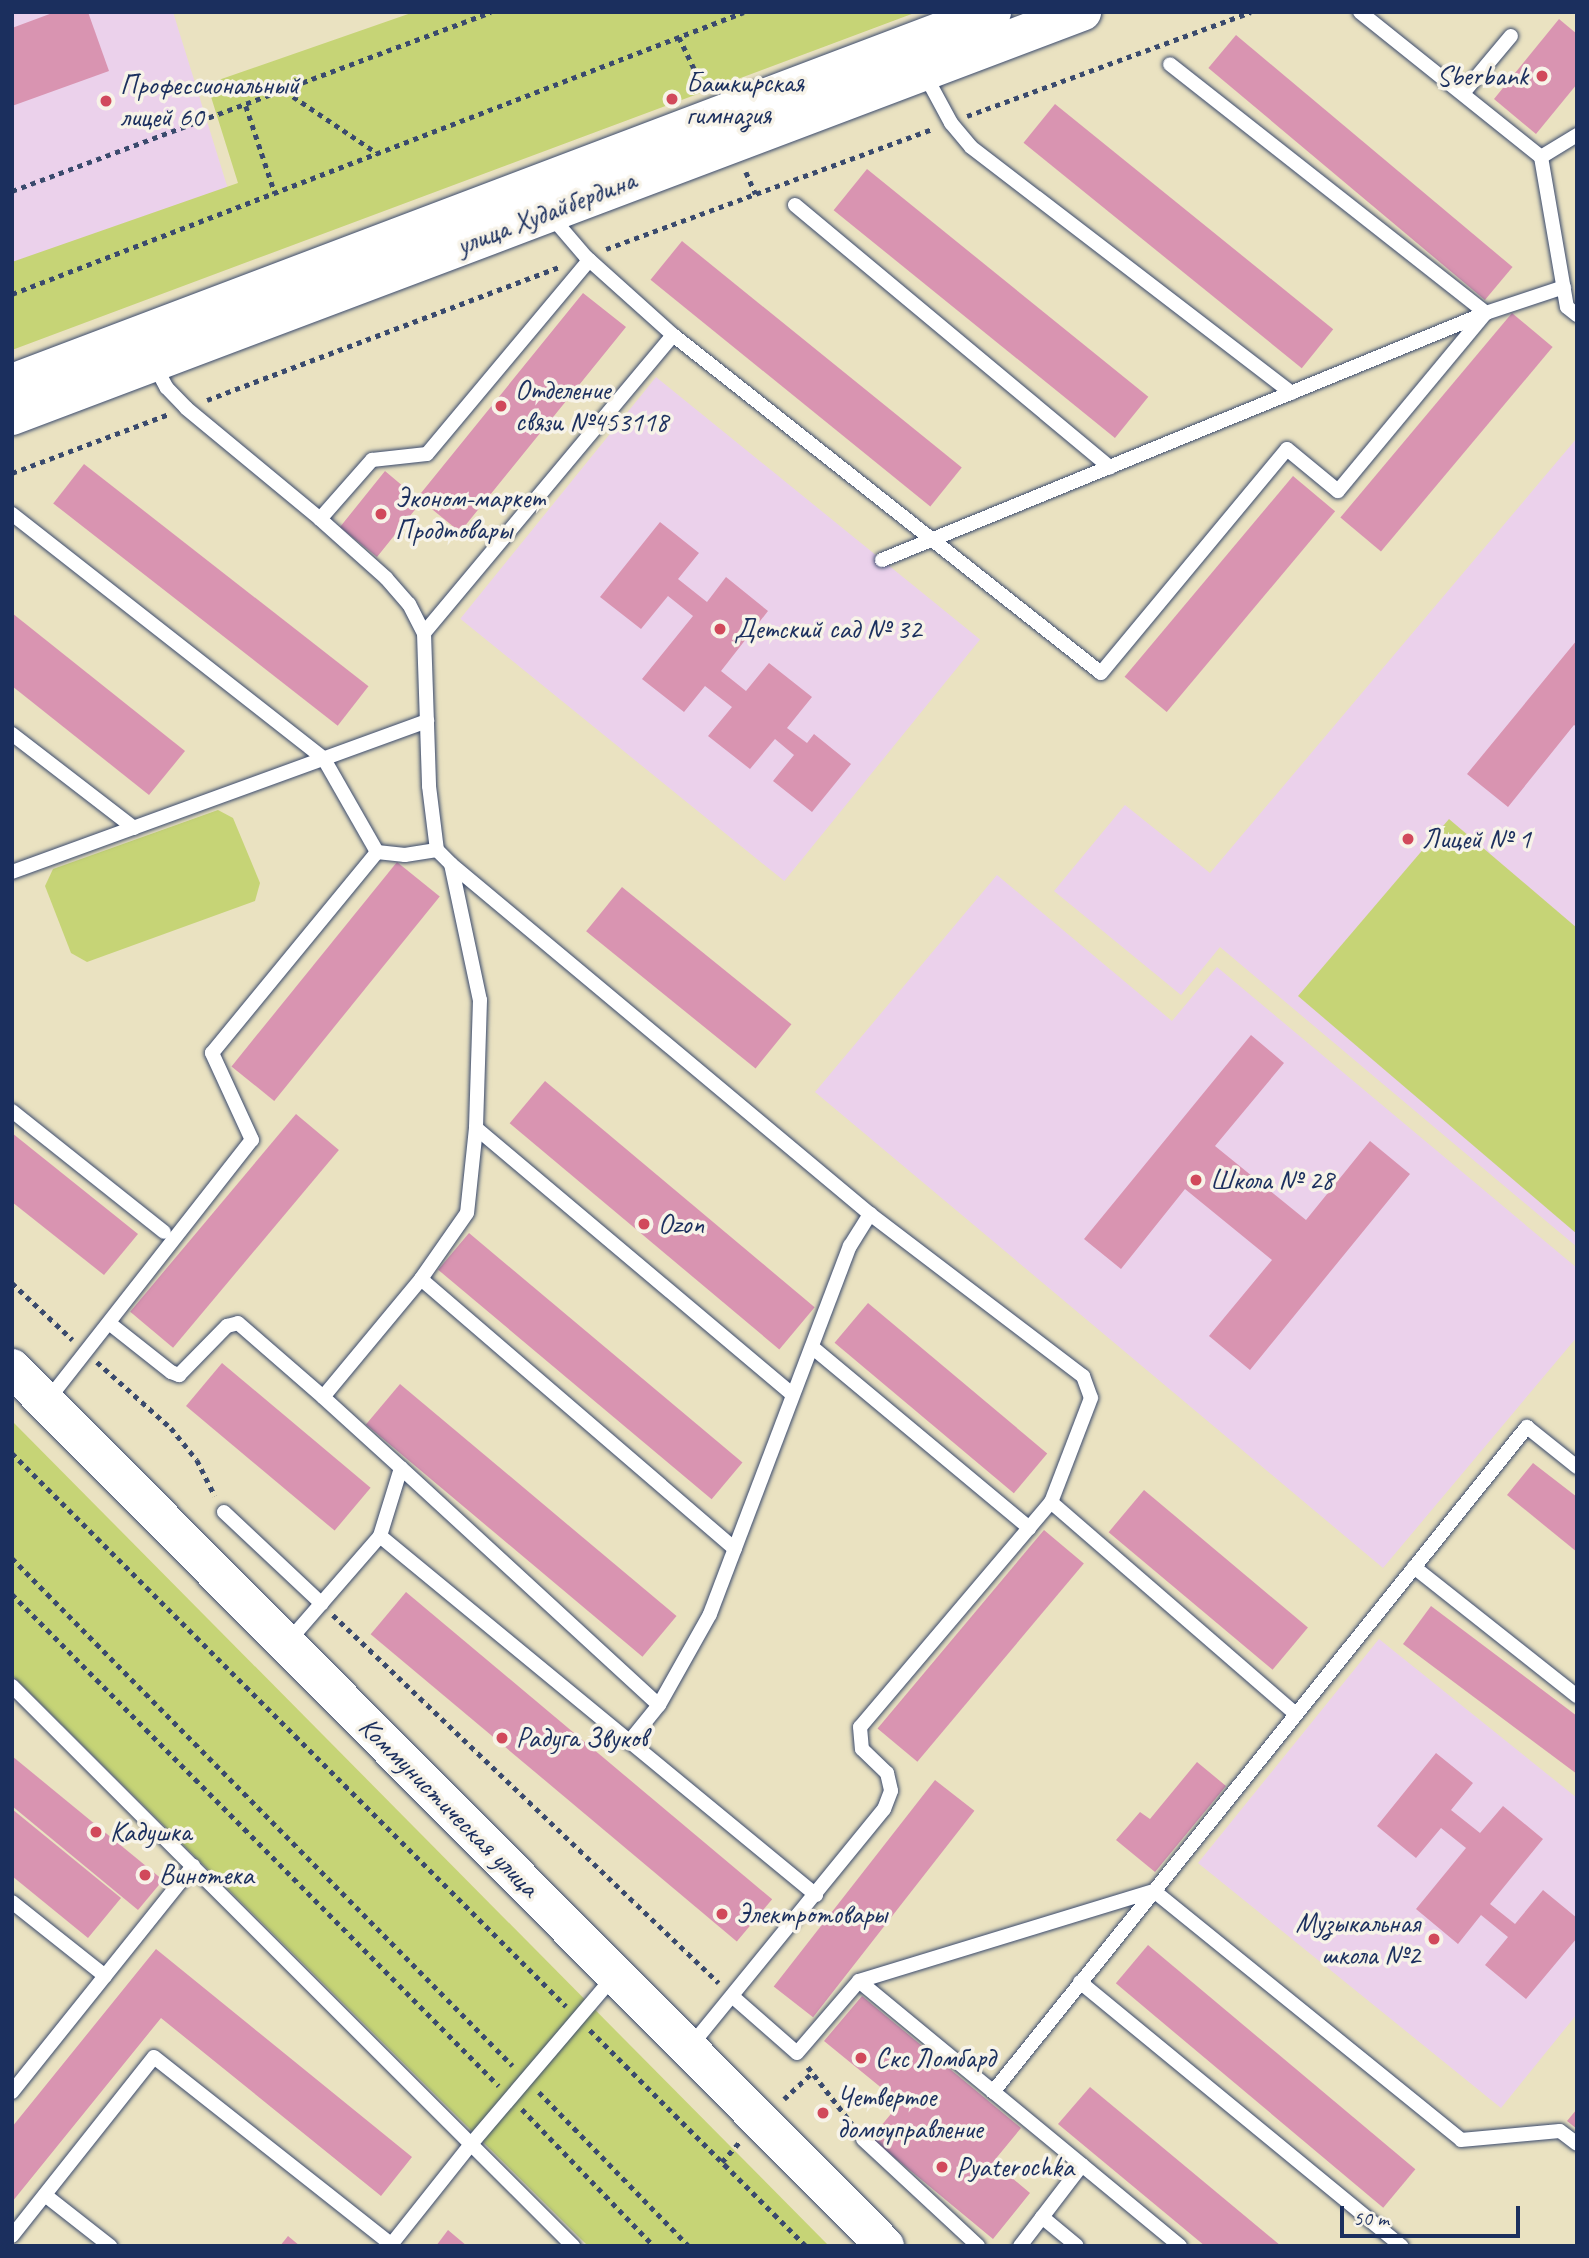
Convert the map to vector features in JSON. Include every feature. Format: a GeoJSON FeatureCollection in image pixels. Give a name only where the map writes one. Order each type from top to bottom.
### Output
{"type":"FeatureCollection","features":[{"type":"Feature","properties":{"kind":"main road","name":"улица Худайбердина"},"geometry":{"type":"LineString","coordinates":[[917,57],[992,12]]}},
{"type":"Feature","properties":{"kind":"main road","name":"улица Худайбердина"},"geometry":{"type":"LineString","coordinates":[[12,416],[148,348],[917,57],[1082,12]]}},
{"type":"Feature","properties":{"kind":"main road","name":"улица Худайбердина"},"geometry":{"type":"LineString","coordinates":[[12,383],[148,348]]}},
{"type":"Feature","properties":{"kind":"main road","name":"Коммунистическая улица"},"geometry":{"type":"LineString","coordinates":[[12,1368],[885,2246]]}},
{"type":"Feature","properties":{"kind":"lane"},"geometry":{"type":"LineString","coordinates":[[1360,12],[1464,92],[1541,157],[1567,307],[1577,315]]}},
{"type":"Feature","properties":{"kind":"lane"},"geometry":{"type":"LineString","coordinates":[[1464,92],[1511,36]]}},
{"type":"Feature","properties":{"kind":"lane"},"geometry":{"type":"LineString","coordinates":[[917,57],[951,122],[971,147],[1292,393]]}},
{"type":"Feature","properties":{"kind":"lane"},"geometry":{"type":"LineString","coordinates":[[1170,64],[1486,313]]}},
{"type":"Feature","properties":{"kind":"lane"},"geometry":{"type":"LineString","coordinates":[[1541,157],[1577,135]]}},
{"type":"Feature","properties":{"kind":"lane"},"geometry":{"type":"LineString","coordinates":[[542,199],[565,236],[673,335],[1101,673],[1287,449],[1338,491],[1486,313]]}},
{"type":"Feature","properties":{"kind":"lane"},"geometry":{"type":"LineString","coordinates":[[795,205],[1110,467]]}},
{"type":"Feature","properties":{"kind":"lane"},"geometry":{"type":"LineString","coordinates":[[320,519],[372,460],[427,454],[587,258]]}},
{"type":"Feature","properties":{"kind":"lane"},"geometry":{"type":"LineString","coordinates":[[882,560],[1486,313],[1564,287]]}},
{"type":"Feature","properties":{"kind":"lane"},"geometry":{"type":"LineString","coordinates":[[424,634],[673,335]]}},
{"type":"Feature","properties":{"kind":"lane"},"geometry":{"type":"LineString","coordinates":[[148,348],[167,387],[186,408],[320,519],[386,578],[409,604],[424,634],[429,786],[437,850],[870,1213],[1083,1376],[1091,1398],[1051,1502],[860,1727],[862,1749],[887,1773],[891,1791],[884,1809],[689,2048]]}},
{"type":"Feature","properties":{"kind":"lane"},"geometry":{"type":"LineString","coordinates":[[12,514],[324,759],[377,852]]}},
{"type":"Feature","properties":{"kind":"lane"},"geometry":{"type":"LineString","coordinates":[[12,872],[427,721]]}},
{"type":"Feature","properties":{"kind":"lane"},"geometry":{"type":"LineString","coordinates":[[12,734],[134,828]]}},
{"type":"Feature","properties":{"kind":"lane"},"geometry":{"type":"LineString","coordinates":[[377,852],[405,855],[437,850]]}},
{"type":"Feature","properties":{"kind":"lane"},"geometry":{"type":"LineString","coordinates":[[47,1402],[252,1140],[212,1053],[377,852]]}},
{"type":"Feature","properties":{"kind":"lane"},"geometry":{"type":"LineString","coordinates":[[323,1397],[421,1279],[467,1213],[476,1128],[480,1000],[451,864]]}},
{"type":"Feature","properties":{"kind":"lane"},"geometry":{"type":"LineString","coordinates":[[12,1111],[164,1232]]}},
{"type":"Feature","properties":{"kind":"lane"},"geometry":{"type":"LineString","coordinates":[[476,1128],[793,1395]]}},
{"type":"Feature","properties":{"kind":"lane"},"geometry":{"type":"LineString","coordinates":[[629,1742],[659,1705],[710,1614],[849,1246],[870,1213]]}},
{"type":"Feature","properties":{"kind":"lane"},"geometry":{"type":"LineString","coordinates":[[421,1279],[735,1549]]}},
{"type":"Feature","properties":{"kind":"lane"},"geometry":{"type":"LineString","coordinates":[[109,1322],[171,1373],[179,1374],[227,1326],[238,1323],[323,1397],[659,1705]]}},
{"type":"Feature","properties":{"kind":"lane"},"geometry":{"type":"LineString","coordinates":[[812,1347],[1029,1528]]}},
{"type":"Feature","properties":{"kind":"lane"},"geometry":{"type":"LineString","coordinates":[[993,2092],[1527,1427],[1577,1467]]}},
{"type":"Feature","properties":{"kind":"lane"},"geometry":{"type":"LineString","coordinates":[[285,1644],[380,1536],[401,1468]]}},
{"type":"Feature","properties":{"kind":"lane"},"geometry":{"type":"LineString","coordinates":[[1051,1502],[1296,1714]]}},
{"type":"Feature","properties":{"kind":"lane"},"geometry":{"type":"LineString","coordinates":[[224,1512],[322,1604]]}},
{"type":"Feature","properties":{"kind":"lane"},"geometry":{"type":"LineString","coordinates":[[380,1536],[816,1895]]}},
{"type":"Feature","properties":{"kind":"lane"},"geometry":{"type":"LineString","coordinates":[[1414,1567],[1577,1696]]}},
{"type":"Feature","properties":{"kind":"lane"},"geometry":{"type":"LineString","coordinates":[[12,1686],[573,2246]]}},
{"type":"Feature","properties":{"kind":"lane"},"geometry":{"type":"LineString","coordinates":[[12,2092],[193,1866]]}},
{"type":"Feature","properties":{"kind":"lane"},"geometry":{"type":"LineString","coordinates":[[732,1996],[797,2053],[859,1981],[1154,1891]]}},
{"type":"Feature","properties":{"kind":"lane"},"geometry":{"type":"LineString","coordinates":[[1154,1891],[1461,2140],[1560,2131],[1577,2144]]}},
{"type":"Feature","properties":{"kind":"lane"},"geometry":{"type":"LineString","coordinates":[[12,1902],[105,1976]]}},
{"type":"Feature","properties":{"kind":"lane"},"geometry":{"type":"LineString","coordinates":[[12,2236],[154,2057],[390,2245],[472,2143],[616,1974]]}},
{"type":"Feature","properties":{"kind":"lane"},"geometry":{"type":"LineString","coordinates":[[859,1981],[1180,2246]]}},
{"type":"Feature","properties":{"kind":"lane"},"geometry":{"type":"LineString","coordinates":[[1080,1982],[1401,2246]]}},
{"type":"Feature","properties":{"kind":"lane"},"geometry":{"type":"LineString","coordinates":[[863,2139],[978,2246]]}},
{"type":"Feature","properties":{"kind":"lane"},"geometry":{"type":"LineString","coordinates":[[1020,2246],[1082,2165]]}},
{"type":"Feature","properties":{"kind":"lane"},"geometry":{"type":"LineString","coordinates":[[45,2195],[110,2246]]}},
{"type":"Feature","properties":{"kind":"lane"},"geometry":{"type":"LineString","coordinates":[[1042,2217],[1077,2246]]}},
{"type":"Feature","properties":{"kind":"path"},"geometry":{"type":"LineString","coordinates":[[12,191],[246,106],[491,12]]}},
{"type":"Feature","properties":{"kind":"path"},"geometry":{"type":"LineString","coordinates":[[12,295],[744,12]]}},
{"type":"Feature","properties":{"kind":"path"},"geometry":{"type":"LineString","coordinates":[[12,472],[1251,12]]}},
{"type":"Feature","properties":{"kind":"path"},"geometry":{"type":"LineString","coordinates":[[679,37],[709,99]]}},
{"type":"Feature","properties":{"kind":"path"},"geometry":{"type":"LineString","coordinates":[[285,91],[377,153]]}},
{"type":"Feature","properties":{"kind":"path"},"geometry":{"type":"LineString","coordinates":[[246,106],[275,193]]}},
{"type":"Feature","properties":{"kind":"path"},"geometry":{"type":"LineString","coordinates":[[741,162],[756,194]]}},
{"type":"Feature","properties":{"kind":"path"},"geometry":{"type":"LineString","coordinates":[[12,1283],[171,1428],[197,1460],[224,1512]]}},
{"type":"Feature","properties":{"kind":"path"},"geometry":{"type":"LineString","coordinates":[[12,1453],[806,2246]]}},
{"type":"Feature","properties":{"kind":"path"},"geometry":{"type":"LineString","coordinates":[[12,1558],[689,2246]]}},
{"type":"Feature","properties":{"kind":"path"},"geometry":{"type":"LineString","coordinates":[[12,1594],[654,2246]]}},
{"type":"Feature","properties":{"kind":"path"},"geometry":{"type":"LineString","coordinates":[[322,1604],[732,1996]]}},
{"type":"Feature","properties":{"kind":"path"},"geometry":{"type":"LineString","coordinates":[[797,2053],[863,2139]]}},
{"type":"Feature","properties":{"kind":"path"},"geometry":{"type":"LineString","coordinates":[[784,2099],[812,2073]]}},
{"type":"Feature","properties":{"kind":"path"},"geometry":{"type":"LineString","coordinates":[[722,2162],[744,2137]]}},
{"type":"Feature","properties":{"kind":"shaded area","name":"Профессиональный лицей 60"},"geometry":{"type":"Polygon","coordinates":[[[12,12],[173,12],[228,189],[12,264],[12,12]]]}},
{"type":"Feature","properties":{"kind":"shaded area","name":"Детский сад № 32"},"geometry":{"type":"Polygon","coordinates":[[[656,377],[980,639],[784,881],[460,619],[656,377]]]}},
{"type":"Feature","properties":{"kind":"shaded area","name":"Лицей № 1"},"geometry":{"type":"Polygon","coordinates":[[[1577,438],[1577,1247],[1220,947],[1181,995],[1054,891],[1125,805],[1210,873],[1577,438]]]}},
{"type":"Feature","properties":{"kind":"shaded area","name":"Школа № 28"},"geometry":{"type":"Polygon","coordinates":[[[997,875],[1172,1021],[1217,967],[1577,1268],[1577,1337],[1383,1568],[815,1092],[997,875]]]}},
{"type":"Feature","properties":{"kind":"shaded area","name":"Музыкальная школа №2"},"geometry":{"type":"Polygon","coordinates":[[[1379,1639],[1577,1798],[1577,2014],[1501,2108],[1198,1863],[1379,1639]]]}},
{"type":"Feature","properties":{"kind":"green space"},"geometry":{"type":"Polygon","coordinates":[[[414,12],[917,12],[12,350],[12,262],[238,183],[207,84],[414,12]]]}},
{"type":"Feature","properties":{"kind":"green space"},"geometry":{"type":"Polygon","coordinates":[[[218,810],[233,818],[260,883],[255,901],[87,962],[71,953],[45,886],[53,869],[218,810]]]}},
{"type":"Feature","properties":{"kind":"green space"},"geometry":{"type":"Polygon","coordinates":[[[1449,819],[1577,928],[1577,1234],[1298,996],[1449,819]]]}},
{"type":"Feature","properties":{"kind":"green space"},"geometry":{"type":"Polygon","coordinates":[[[12,1421],[829,2246],[588,2246],[12,1675],[12,1421]]]}},
{"type":"Feature","properties":{"kind":"building"},"geometry":{"type":"Polygon","coordinates":[[[55,12],[88,12],[109,71],[12,106],[12,28],[55,12]]]}},
{"type":"Feature","properties":{"kind":"building","name":"Sberbank"},"geometry":{"type":"Polygon","coordinates":[[[1559,19],[1577,34],[1577,84],[1536,134],[1494,99],[1559,19]]]}},
{"type":"Feature","properties":{"kind":"building"},"geometry":{"type":"Polygon","coordinates":[[[1236,35],[1513,267],[1485,300],[1208,68],[1236,35]]]}},
{"type":"Feature","properties":{"kind":"building"},"geometry":{"type":"Polygon","coordinates":[[[1055,104],[1333,329],[1302,368],[1024,143],[1055,104]]]}},
{"type":"Feature","properties":{"kind":"building"},"geometry":{"type":"Polygon","coordinates":[[[867,169],[1148,397],[1115,438],[834,210],[867,169]]]}},
{"type":"Feature","properties":{"kind":"building"},"geometry":{"type":"Polygon","coordinates":[[[682,241],[962,468],[930,506],[651,280],[682,241]]]}},
{"type":"Feature","properties":{"kind":"building"},"geometry":{"type":"Polygon","coordinates":[[[583,293],[626,327],[460,532],[422,501],[377,557],[340,527],[385,471],[417,498],[583,293]]]}},
{"type":"Feature","properties":{"kind":"building"},"geometry":{"type":"Polygon","coordinates":[[[1512,313],[1553,347],[1381,552],[1340,518],[1512,313]]]}},
{"type":"Feature","properties":{"kind":"building"},"geometry":{"type":"Polygon","coordinates":[[[84,464],[368,686],[338,726],[53,503],[84,464]]]}},
{"type":"Feature","properties":{"kind":"building"},"geometry":{"type":"Polygon","coordinates":[[[1293,476],[1335,511],[1167,712],[1125,677],[1293,476]]]}},
{"type":"Feature","properties":{"kind":"building"},"geometry":{"type":"Polygon","coordinates":[[[660,522],[699,553],[678,579],[707,602],[726,577],[768,611],[721,671],[746,691],[769,663],[812,697],[787,728],[807,743],[814,734],[851,764],[812,812],[773,781],[794,755],[775,739],[750,769],[708,736],[732,707],[705,686],[684,712],[642,679],[693,616],[668,596],[641,629],[600,597],[660,522]]]}},
{"type":"Feature","properties":{"kind":"building"},"geometry":{"type":"Polygon","coordinates":[[[12,613],[185,751],[149,795],[12,686],[12,613]]]}},
{"type":"Feature","properties":{"kind":"building"},"geometry":{"type":"Polygon","coordinates":[[[1577,640],[1577,727],[1574,725],[1508,807],[1467,774],[1577,640]]]}},
{"type":"Feature","properties":{"kind":"building"},"geometry":{"type":"Polygon","coordinates":[[[397,862],[440,897],[274,1101],[231,1066],[397,862]]]}},
{"type":"Feature","properties":{"kind":"building"},"geometry":{"type":"Polygon","coordinates":[[[622,887],[791,1024],[756,1068],[586,931],[622,887]]]}},
{"type":"Feature","properties":{"kind":"building"},"geometry":{"type":"Polygon","coordinates":[[[1251,1035],[1284,1063],[1215,1146],[1306,1220],[1370,1141],[1410,1174],[1250,1370],[1209,1336],[1272,1260],[1185,1189],[1121,1269],[1084,1239],[1251,1035]]]}},
{"type":"Feature","properties":{"kind":"building"},"geometry":{"type":"Polygon","coordinates":[[[545,1081],[815,1307],[779,1349],[510,1123],[545,1081]]]}},
{"type":"Feature","properties":{"kind":"building"},"geometry":{"type":"Polygon","coordinates":[[[296,1114],[339,1150],[173,1348],[130,1312],[296,1114]]]}},
{"type":"Feature","properties":{"kind":"building"},"geometry":{"type":"Polygon","coordinates":[[[12,1133],[138,1234],[104,1275],[12,1202],[12,1133]]]}},
{"type":"Feature","properties":{"kind":"building"},"geometry":{"type":"Polygon","coordinates":[[[469,1233],[742,1462],[712,1499],[438,1270],[469,1233]]]}},
{"type":"Feature","properties":{"kind":"building"},"geometry":{"type":"Polygon","coordinates":[[[868,1303],[1047,1453],[1014,1493],[835,1343],[868,1303]]]}},
{"type":"Feature","properties":{"kind":"building"},"geometry":{"type":"Polygon","coordinates":[[[222,1363],[371,1488],[335,1531],[186,1406],[222,1363]]]}},
{"type":"Feature","properties":{"kind":"building"},"geometry":{"type":"Polygon","coordinates":[[[400,1384],[677,1616],[642,1657],[366,1425],[400,1384]]]}},
{"type":"Feature","properties":{"kind":"building"},"geometry":{"type":"Polygon","coordinates":[[[1533,1463],[1577,1497],[1577,1552],[1507,1495],[1533,1463]]]}},
{"type":"Feature","properties":{"kind":"building"},"geometry":{"type":"Polygon","coordinates":[[[1144,1490],[1308,1628],[1273,1670],[1109,1532],[1144,1490]]]}},
{"type":"Feature","properties":{"kind":"building"},"geometry":{"type":"Polygon","coordinates":[[[1044,1530],[1084,1563],[917,1762],[878,1728],[1044,1530]]]}},
{"type":"Feature","properties":{"kind":"building"},"geometry":{"type":"Polygon","coordinates":[[[406,1592],[772,1899],[737,1941],[371,1634],[406,1592]]]}},
{"type":"Feature","properties":{"kind":"building"},"geometry":{"type":"Polygon","coordinates":[[[1431,1606],[1577,1716],[1577,1774],[1403,1644],[1431,1606]]]}},
{"type":"Feature","properties":{"kind":"building"},"geometry":{"type":"Polygon","coordinates":[[[1436,1753],[1473,1783],[1451,1810],[1480,1833],[1503,1806],[1543,1839],[1490,1904],[1515,1924],[1543,1890],[1577,1918],[1577,1938],[1526,1999],[1485,1965],[1508,1937],[1481,1915],[1458,1944],[1416,1909],[1466,1848],[1441,1828],[1416,1858],[1377,1826],[1436,1753]]]}},
{"type":"Feature","properties":{"kind":"building"},"geometry":{"type":"Polygon","coordinates":[[[12,1756],[163,1880],[138,1910],[12,1806],[12,1756]]]}},
{"type":"Feature","properties":{"kind":"building"},"geometry":{"type":"Polygon","coordinates":[[[1197,1762],[1226,1786],[1155,1872],[1116,1840],[1140,1812],[1150,1819],[1197,1762]]]}},
{"type":"Feature","properties":{"kind":"building"},"geometry":{"type":"Polygon","coordinates":[[[935,1780],[974,1811],[813,2017],[774,1986],[935,1780]]]}},
{"type":"Feature","properties":{"kind":"building"},"geometry":{"type":"Polygon","coordinates":[[[12,1809],[121,1898],[88,1938],[12,1876],[12,1809]]]}},
{"type":"Feature","properties":{"kind":"building"},"geometry":{"type":"Polygon","coordinates":[[[1148,1945],[1415,2169],[1383,2208],[1116,1983],[1148,1945]]]}},
{"type":"Feature","properties":{"kind":"building"},"geometry":{"type":"Polygon","coordinates":[[[156,1949],[412,2157],[381,2196],[161,2018],[12,2202],[12,2127],[156,1949]]]}},
{"type":"Feature","properties":{"kind":"building"},"geometry":{"type":"Polygon","coordinates":[[[862,1996],[1021,2128],[993,2162],[1030,2193],[993,2239],[871,2138],[900,2103],[824,2041],[862,1996]]]}},
{"type":"Feature","properties":{"kind":"building"},"geometry":{"type":"Polygon","coordinates":[[[1090,2087],[1281,2246],[1205,2246],[1058,2124],[1090,2087]]]}},
{"type":"Feature","properties":{"kind":"building"},"geometry":{"type":"Polygon","coordinates":[[[1577,2109],[1577,2129],[1567,2121],[1577,2109]]]}},
{"type":"Feature","properties":{"kind":"building"},"geometry":{"type":"Polygon","coordinates":[[[448,2230],[467,2246],[436,2246],[448,2230]]]}},
{"type":"Feature","properties":{"kind":"building"},"geometry":{"type":"Polygon","coordinates":[[[288,2236],[300,2246],[280,2246],[288,2236]]]}},
{"type":"Feature","properties":{"kind":"place","name":"Sberbank"},"geometry":{"type":"Point","coordinates":[1542,76]}},
{"type":"Feature","properties":{"kind":"place","name":"Башкирская гимназия"},"geometry":{"type":"Point","coordinates":[672,99]}},
{"type":"Feature","properties":{"kind":"place","name":"Профессиональный лицей 60"},"geometry":{"type":"Point","coordinates":[106,101]}},
{"type":"Feature","properties":{"kind":"place","name":"Отделение связи №453118"},"geometry":{"type":"Point","coordinates":[501,406]}},
{"type":"Feature","properties":{"kind":"place","name":"Эконом-маркет Продтовары"},"geometry":{"type":"Point","coordinates":[381,514]}},
{"type":"Feature","properties":{"kind":"place","name":"Детский сад № 32"},"geometry":{"type":"Point","coordinates":[720,629]}},
{"type":"Feature","properties":{"kind":"place","name":"Лицей № 1"},"geometry":{"type":"Point","coordinates":[1408,839]}},
{"type":"Feature","properties":{"kind":"place","name":"Школа № 28"},"geometry":{"type":"Point","coordinates":[1196,1180]}},
{"type":"Feature","properties":{"kind":"place","name":"Ozon"},"geometry":{"type":"Point","coordinates":[644,1224]}},
{"type":"Feature","properties":{"kind":"place","name":"Радуга Звуков"},"geometry":{"type":"Point","coordinates":[502,1738]}},
{"type":"Feature","properties":{"kind":"place","name":"Кадушка"},"geometry":{"type":"Point","coordinates":[96,1832]}},
{"type":"Feature","properties":{"kind":"place","name":"Винотека"},"geometry":{"type":"Point","coordinates":[145,1875]}},
{"type":"Feature","properties":{"kind":"place","name":"Электротовары"},"geometry":{"type":"Point","coordinates":[722,1914]}},
{"type":"Feature","properties":{"kind":"place","name":"Музыкальная школа №2"},"geometry":{"type":"Point","coordinates":[1434,1939]}},
{"type":"Feature","properties":{"kind":"place","name":"Скс Ломбард"},"geometry":{"type":"Point","coordinates":[861,2058]}},
{"type":"Feature","properties":{"kind":"place","name":"Четвертое домоуправление"},"geometry":{"type":"Point","coordinates":[823,2113]}},
{"type":"Feature","properties":{"kind":"place","name":"Pyaterochka"},"geometry":{"type":"Point","coordinates":[942,2167]}}]}
